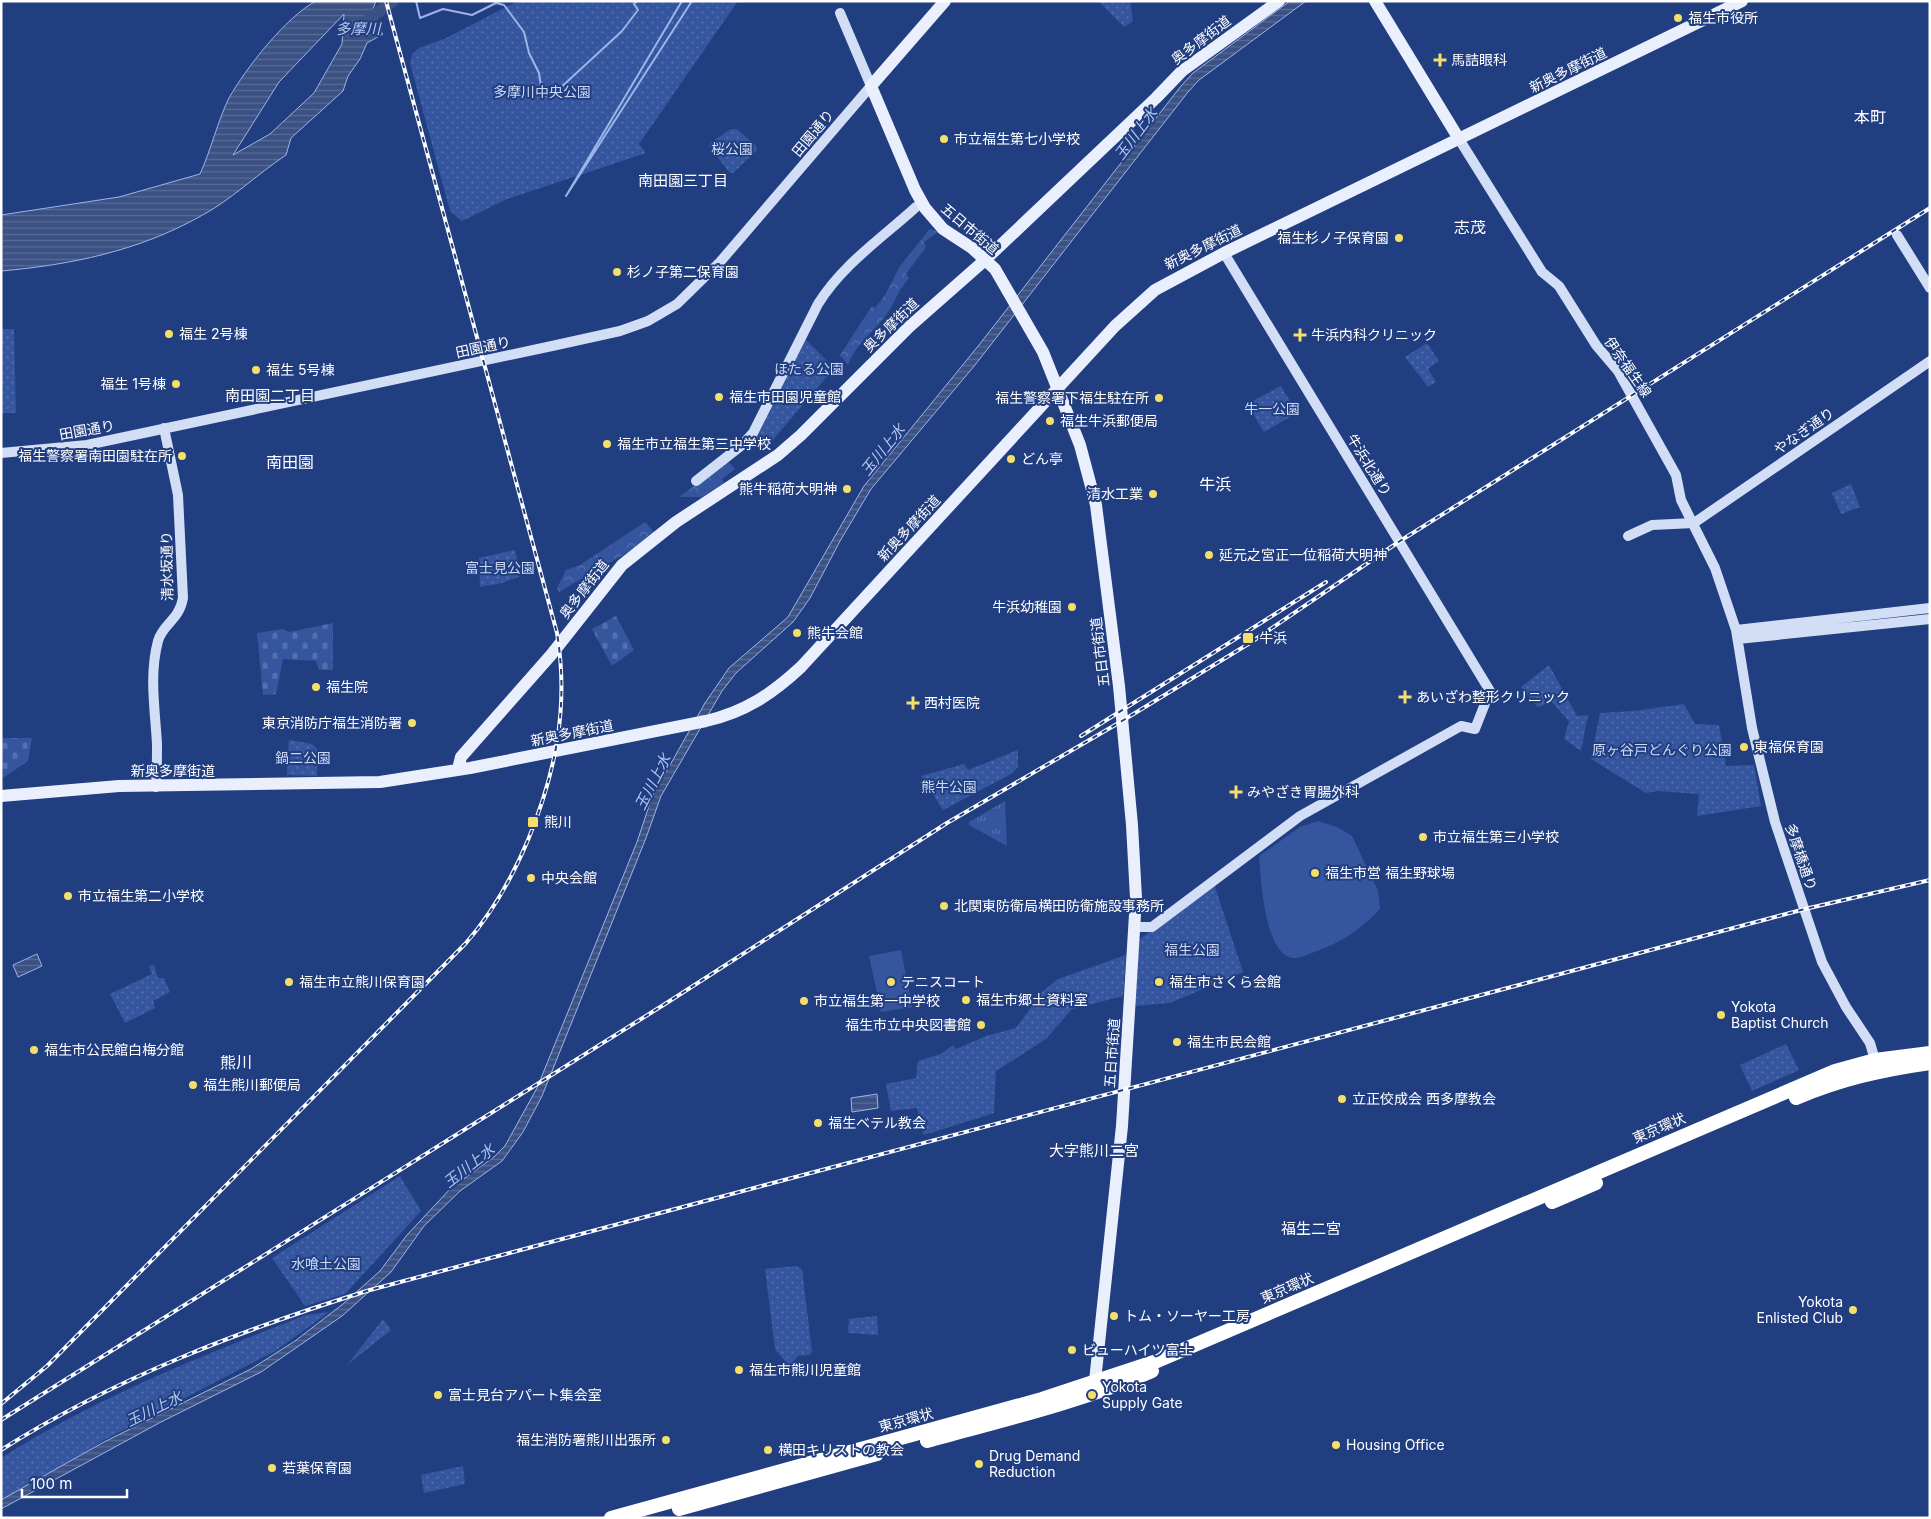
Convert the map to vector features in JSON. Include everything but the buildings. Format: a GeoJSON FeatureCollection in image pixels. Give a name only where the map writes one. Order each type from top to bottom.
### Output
{"type":"FeatureCollection","features":[{"type":"Feature","properties":{"kind":"highway","name":"東京環状"},"geometry":{"type":"LineString","coordinates":[[647,1518],[1042,1410],[1566,1196],[1765,1110],[1877,1065],[1930,1053]]}},
{"type":"Feature","properties":{"kind":"highway","name":"東京環状"},"geometry":{"type":"LineString","coordinates":[[1877,1065],[1930,1063]]}},
{"type":"Feature","properties":{"kind":"highway","name":"東京環状"},"geometry":{"type":"LineString","coordinates":[[610,1518],[1042,1399],[1097,1387]]}},
{"type":"Feature","properties":{"kind":"main road"},"geometry":{"type":"LineString","coordinates":[[871,86],[945,1]]}},
{"type":"Feature","properties":{"kind":"main road","name":"奥多摩街道"},"geometry":{"type":"LineString","coordinates":[[459,763],[551,655],[622,566],[676,522],[778,455],[801,435],[909,327],[985,260],[1182,71],[1279,1]]}},
{"type":"Feature","properties":{"kind":"main road"},"geometry":{"type":"LineString","coordinates":[[1376,1],[1460,139]]}},
{"type":"Feature","properties":{"kind":"main road","name":"新奥多摩街道"},"geometry":{"type":"LineString","coordinates":[[1,796],[83,788],[380,782],[438,772],[459,763],[706,721],[747,708],[774,691],[787,680],[1141,300],[1168,281],[1224,253],[1742,1]]}},
{"type":"Feature","properties":{"kind":"main road","name":"五日市街道"},"geometry":{"type":"LineString","coordinates":[[871,86],[920,200],[933,219],[943,229],[995,269],[1043,352],[1058,387],[1093,488],[1100,526],[1130,799],[1136,898],[1122,1126],[1097,1387]]}},
{"type":"Feature","properties":{"kind":"street"},"geometry":{"type":"LineString","coordinates":[[840,13],[871,86]]}},
{"type":"Feature","properties":{"kind":"street","name":"田園通り"},"geometry":{"type":"LineString","coordinates":[[1,453],[87,445],[552,346],[620,330],[648,321],[677,304],[713,269],[871,86]]}},
{"type":"Feature","properties":{"kind":"street","name":"伊奈福生線"},"geometry":{"type":"LineString","coordinates":[[1460,139],[1542,272],[1559,286],[1596,345],[1618,371],[1676,474],[1681,500],[1716,568],[1737,634]]}},
{"type":"Feature","properties":{"kind":"street"},"geometry":{"type":"LineString","coordinates":[[696,480],[742,445],[753,433],[818,304],[828,288],[848,266],[916,207]]}},
{"type":"Feature","properties":{"kind":"street"},"geometry":{"type":"LineString","coordinates":[[1897,235],[1930,288]]}},
{"type":"Feature","properties":{"kind":"street","name":"牛浜北通り"},"geometry":{"type":"LineString","coordinates":[[1134,927],[1152,927],[1311,810],[1461,726],[1475,729],[1490,691],[1224,253]]}},
{"type":"Feature","properties":{"kind":"street","name":"やなぎ通り"},"geometry":{"type":"LineString","coordinates":[[1694,522],[1930,361]]}},
{"type":"Feature","properties":{"kind":"street","name":"清水坂通り"},"geometry":{"type":"LineString","coordinates":[[156,787],[157,745],[152,692],[154,671],[160,635],[180,611],[183,598],[178,495],[164,428]]}},
{"type":"Feature","properties":{"kind":"street"},"geometry":{"type":"LineString","coordinates":[[1628,536],[1652,525],[1694,522]]}},
{"type":"Feature","properties":{"kind":"street"},"geometry":{"type":"LineString","coordinates":[[1737,634],[1930,608]]}},
{"type":"Feature","properties":{"kind":"street"},"geometry":{"type":"LineString","coordinates":[[1737,634],[1930,619]]}},
{"type":"Feature","properties":{"kind":"street","name":"多摩橋通り"},"geometry":{"type":"LineString","coordinates":[[1737,634],[1752,728],[1775,822],[1822,962],[1846,1007],[1870,1043],[1877,1065]]}},
{"type":"Feature","properties":{"kind":"green space","name":"多摩川中央公園"},"geometry":{"type":"Polygon","coordinates":[[[518,1],[738,1],[639,144],[646,153],[507,199],[462,221],[450,211],[410,63],[412,54],[419,48],[444,39],[518,1]]]}},
{"type":"Feature","properties":{"kind":"green space"},"geometry":{"type":"Polygon","coordinates":[[[1098,1],[1130,1],[1133,21],[1124,27],[1098,1]]]}},
{"type":"Feature","properties":{"kind":"green space","name":"桜公園"},"geometry":{"type":"Polygon","coordinates":[[[731,129],[737,129],[756,146],[757,150],[733,173],[729,172],[709,146],[710,143],[731,129]]]}},
{"type":"Feature","properties":{"kind":"green space"},"geometry":{"type":"Polygon","coordinates":[[[930,229],[938,232],[924,242],[926,247],[906,274],[909,278],[879,324],[855,351],[848,365],[840,355],[872,306],[875,308],[885,295],[900,266],[930,229]]]}},
{"type":"Feature","properties":{"kind":"green space"},"geometry":{"type":"Polygon","coordinates":[[[1,329],[14,329],[16,413],[1,413],[1,329]]]}},
{"type":"Feature","properties":{"kind":"green space","name":"ほたる公園"},"geometry":{"type":"Polygon","coordinates":[[[803,337],[834,368],[772,441],[744,446],[803,337]]]}},
{"type":"Feature","properties":{"kind":"green space"},"geometry":{"type":"Polygon","coordinates":[[[1427,343],[1439,361],[1428,369],[1436,382],[1428,387],[1405,357],[1427,343]]]}},
{"type":"Feature","properties":{"kind":"green space","name":"牛一公園"},"geometry":{"type":"Polygon","coordinates":[[[1281,386],[1297,413],[1264,432],[1247,404],[1281,386]]]}},
{"type":"Feature","properties":{"kind":"green space"},"geometry":{"type":"Polygon","coordinates":[[[728,461],[735,469],[722,479],[724,483],[702,497],[679,497],[728,461]]]}},
{"type":"Feature","properties":{"kind":"green space"},"geometry":{"type":"Polygon","coordinates":[[[1851,484],[1860,507],[1841,514],[1832,493],[1851,484]]]}},
{"type":"Feature","properties":{"kind":"green space"},"geometry":{"type":"Polygon","coordinates":[[[645,522],[654,532],[635,548],[559,592],[557,588],[566,570],[580,565],[645,522]]]}},
{"type":"Feature","properties":{"kind":"green space","name":"富士見公園"},"geometry":{"type":"Polygon","coordinates":[[[515,550],[521,576],[502,583],[480,587],[479,558],[515,550]]]}},
{"type":"Feature","properties":{"kind":"green space"},"geometry":{"type":"Polygon","coordinates":[[[616,616],[634,650],[612,666],[592,629],[616,616]]]}},
{"type":"Feature","properties":{"kind":"green space"},"geometry":{"type":"Polygon","coordinates":[[[333,623],[333,670],[319,670],[316,661],[283,659],[276,694],[263,695],[257,633],[283,629],[289,632],[333,623]]]}},
{"type":"Feature","properties":{"kind":"green space","name":"原ヶ谷戸どんぐり公園"},"geometry":{"type":"Polygon","coordinates":[[[1549,665],[1577,716],[1588,715],[1581,751],[1564,739],[1569,721],[1552,702],[1538,707],[1521,687],[1549,665]]]}},
{"type":"Feature","properties":{"kind":"green space","name":"原ヶ谷戸どんぐり公園"},"geometry":{"type":"Polygon","coordinates":[[[1684,704],[1695,724],[1719,725],[1726,766],[1754,765],[1761,806],[1697,816],[1699,794],[1658,791],[1646,793],[1591,759],[1600,713],[1634,711],[1684,704]]]}},
{"type":"Feature","properties":{"kind":"green space"},"geometry":{"type":"Polygon","coordinates":[[[1,738],[32,738],[28,761],[3,778],[1,738]]]}},
{"type":"Feature","properties":{"kind":"green space","name":"鍋二公園"},"geometry":{"type":"Polygon","coordinates":[[[289,740],[312,744],[318,750],[317,776],[287,775],[289,740]]]}},
{"type":"Feature","properties":{"kind":"green space","name":"熊牛公園"},"geometry":{"type":"Polygon","coordinates":[[[1018,750],[1018,767],[1011,774],[943,810],[921,776],[964,764],[968,770],[1018,750]]]}},
{"type":"Feature","properties":{"kind":"green space"},"geometry":{"type":"Polygon","coordinates":[[[1005,801],[1007,846],[969,825],[969,822],[1005,801]]]}},
{"type":"Feature","properties":{"kind":"green space","name":"福生市営 福生野球場"},"geometry":{"type":"Polygon","coordinates":[[[1318,821],[1337,827],[1352,836],[1378,891],[1380,909],[1366,923],[1343,939],[1295,958],[1285,954],[1277,945],[1271,931],[1263,898],[1259,856],[1300,827],[1318,821]]]}},
{"type":"Feature","properties":{"kind":"green space","name":"福生公園"},"geometry":{"type":"Polygon","coordinates":[[[1213,881],[1243,972],[1170,1003],[1135,1006],[1139,940],[1213,881]]]}},
{"type":"Feature","properties":{"kind":"green space","name":"テニスコート"},"geometry":{"type":"Polygon","coordinates":[[[901,950],[912,1007],[881,1012],[869,956],[901,950]]]}},
{"type":"Feature","properties":{"kind":"green space"},"geometry":{"type":"Polygon","coordinates":[[[1126,955],[1123,996],[1072,1009],[1046,1039],[996,1071],[994,1113],[924,1135],[917,1108],[891,1111],[886,1084],[916,1078],[918,1061],[941,1054],[953,1045],[956,1049],[986,1036],[1016,1028],[1042,992],[1058,979],[1126,955]]]}},
{"type":"Feature","properties":{"kind":"green space"},"geometry":{"type":"Polygon","coordinates":[[[154,965],[158,978],[164,978],[170,992],[153,1001],[155,1008],[125,1023],[110,994],[152,974],[149,966],[154,965]]]}},
{"type":"Feature","properties":{"kind":"green space"},"geometry":{"type":"Polygon","coordinates":[[[1786,1044],[1799,1070],[1752,1091],[1740,1065],[1786,1044]]]}},
{"type":"Feature","properties":{"kind":"green space","name":"水喰土公園"},"geometry":{"type":"Polygon","coordinates":[[[400,1176],[421,1211],[345,1294],[305,1306],[272,1258],[400,1176]]]}},
{"type":"Feature","properties":{"kind":"green space"},"geometry":{"type":"Polygon","coordinates":[[[796,1266],[802,1269],[812,1352],[809,1355],[798,1356],[789,1366],[775,1349],[765,1269],[796,1266]]]}},
{"type":"Feature","properties":{"kind":"green space"},"geometry":{"type":"Polygon","coordinates":[[[329,1312],[277,1350],[104,1440],[1,1506],[1,1458],[37,1436],[112,1397],[189,1362],[306,1315],[329,1312]]]}},
{"type":"Feature","properties":{"kind":"green space"},"geometry":{"type":"Polygon","coordinates":[[[877,1316],[878,1335],[848,1333],[849,1319],[877,1316]]]}},
{"type":"Feature","properties":{"kind":"green space"},"geometry":{"type":"Polygon","coordinates":[[[383,1319],[391,1330],[347,1365],[383,1319]]]}},
{"type":"Feature","properties":{"kind":"green space"},"geometry":{"type":"Polygon","coordinates":[[[463,1466],[465,1484],[424,1493],[421,1475],[463,1466]]]}},
{"type":"Feature","properties":{"kind":"water"},"geometry":{"type":"Polygon","coordinates":[[[316,1],[376,1],[369,19],[383,34],[367,43],[360,59],[348,76],[343,91],[291,138],[286,155],[210,211],[152,239],[78,260],[1,271],[1,215],[119,197],[200,174],[225,107],[236,86],[268,44],[304,9],[316,1]],[[344,14],[279,82],[233,155],[270,134],[314,93],[342,44],[344,14]]]}},
{"type":"Feature","properties":{"kind":"water"},"geometry":{"type":"Polygon","coordinates":[[[1290,1],[1306,1],[1199,80],[1188,92],[975,365],[871,489],[840,541],[810,598],[793,622],[736,673],[722,691],[661,796],[646,838],[542,1096],[523,1132],[502,1161],[460,1191],[424,1226],[391,1272],[342,1316],[261,1372],[159,1423],[1,1509],[1,1500],[104,1442],[251,1369],[295,1341],[343,1304],[380,1271],[407,1235],[451,1188],[494,1157],[505,1146],[537,1088],[637,842],[652,797],[705,703],[729,668],[788,617],[864,486],[979,345],[1181,86],[1193,73],[1290,1]]]}},
{"type":"Feature","properties":{"kind":"water"},"geometry":{"type":"Polygon","coordinates":[[[37,954],[42,966],[18,977],[13,965],[37,954]]]}},
{"type":"Feature","properties":{"kind":"water"},"geometry":{"type":"Polygon","coordinates":[[[877,1094],[878,1108],[852,1112],[851,1098],[877,1094]]]}},
{"type":"Feature","properties":{"kind":"waterway","name":"多摩川"},"geometry":{"type":"LineString","coordinates":[[362,32],[369,19],[393,1]]}},
{"type":"Feature","properties":{"kind":"waterway"},"geometry":{"type":"LineString","coordinates":[[416,1],[420,18],[443,9],[472,15],[496,3],[504,5],[524,32],[529,53],[539,73],[542,93],[546,96],[557,91],[622,31],[638,10],[634,4],[637,1]]}},
{"type":"Feature","properties":{"kind":"waterway"},"geometry":{"type":"LineString","coordinates":[[682,1],[566,196],[692,1]]}},
{"type":"Feature","properties":{"kind":"railway"},"geometry":{"type":"LineString","coordinates":[[1,1404],[47,1366],[466,943],[493,907],[515,868],[538,815],[553,764],[558,738],[561,687],[557,633],[386,1]]}},
{"type":"Feature","properties":{"kind":"railway"},"geometry":{"type":"LineString","coordinates":[[1,1420],[665,1004],[947,823],[1122,721],[1250,643],[1400,541],[1930,208]]}},
{"type":"Feature","properties":{"kind":"railway"},"geometry":{"type":"LineString","coordinates":[[1081,736],[1326,582]]}},
{"type":"Feature","properties":{"kind":"railway"},"geometry":{"type":"LineString","coordinates":[[1,1450],[89,1400],[180,1358],[274,1322],[370,1290],[1805,909],[1930,880]]}},
{"type":"Feature","properties":{"kind":"place","name":"福生市役所"},"geometry":{"type":"Point","coordinates":[1678,18]}},
{"type":"Feature","properties":{"kind":"place","name":"馬詰眼科"},"geometry":{"type":"Point","coordinates":[1440,60]}},
{"type":"Feature","properties":{"kind":"place","name":"市立福生第七小学校"},"geometry":{"type":"Point","coordinates":[944,139]}},
{"type":"Feature","properties":{"kind":"place","name":"福生杉ノ子保育園"},"geometry":{"type":"Point","coordinates":[1399,238]}},
{"type":"Feature","properties":{"kind":"place","name":"杉ノ子第二保育園"},"geometry":{"type":"Point","coordinates":[617,272]}},
{"type":"Feature","properties":{"kind":"place","name":"福生 2号棟"},"geometry":{"type":"Point","coordinates":[169,334]}},
{"type":"Feature","properties":{"kind":"place","name":"牛浜内科クリニック"},"geometry":{"type":"Point","coordinates":[1300,335]}},
{"type":"Feature","properties":{"kind":"place","name":"福生 5号棟"},"geometry":{"type":"Point","coordinates":[256,370]}},
{"type":"Feature","properties":{"kind":"place","name":"福生 1号棟"},"geometry":{"type":"Point","coordinates":[176,384]}},
{"type":"Feature","properties":{"kind":"place","name":"福生市田園児童館"},"geometry":{"type":"Point","coordinates":[719,397]}},
{"type":"Feature","properties":{"kind":"place","name":"福生警察署下福生駐在所"},"geometry":{"type":"Point","coordinates":[1159,398]}},
{"type":"Feature","properties":{"kind":"place","name":"福生牛浜郵便局"},"geometry":{"type":"Point","coordinates":[1050,421]}},
{"type":"Feature","properties":{"kind":"place","name":"福生市立福生第三中学校"},"geometry":{"type":"Point","coordinates":[607,444]}},
{"type":"Feature","properties":{"kind":"place","name":"福生警察署南田園駐在所"},"geometry":{"type":"Point","coordinates":[182,456]}},
{"type":"Feature","properties":{"kind":"place","name":"どん亭"},"geometry":{"type":"Point","coordinates":[1011,459]}},
{"type":"Feature","properties":{"kind":"place","name":"熊牛稲荷大明神"},"geometry":{"type":"Point","coordinates":[847,489]}},
{"type":"Feature","properties":{"kind":"place","name":"清水工業"},"geometry":{"type":"Point","coordinates":[1153,494]}},
{"type":"Feature","properties":{"kind":"place","name":"延元之宮正一位稲荷大明神"},"geometry":{"type":"Point","coordinates":[1209,555]}},
{"type":"Feature","properties":{"kind":"place","name":"牛浜幼稚園"},"geometry":{"type":"Point","coordinates":[1072,607]}},
{"type":"Feature","properties":{"kind":"place","name":"熊牛会館"},"geometry":{"type":"Point","coordinates":[797,633]}},
{"type":"Feature","properties":{"kind":"place","name":"牛浜"},"geometry":{"type":"Point","coordinates":[1248,638]}},
{"type":"Feature","properties":{"kind":"place","name":"福生院"},"geometry":{"type":"Point","coordinates":[316,687]}},
{"type":"Feature","properties":{"kind":"place","name":"あいざわ整形クリニック"},"geometry":{"type":"Point","coordinates":[1405,697]}},
{"type":"Feature","properties":{"kind":"place","name":"西村医院"},"geometry":{"type":"Point","coordinates":[913,703]}},
{"type":"Feature","properties":{"kind":"place","name":"東京消防庁福生消防署"},"geometry":{"type":"Point","coordinates":[412,723]}},
{"type":"Feature","properties":{"kind":"place","name":"東福保育園"},"geometry":{"type":"Point","coordinates":[1744,747]}},
{"type":"Feature","properties":{"kind":"place","name":"みやざき胃腸外科"},"geometry":{"type":"Point","coordinates":[1236,792]}},
{"type":"Feature","properties":{"kind":"place","name":"熊川"},"geometry":{"type":"Point","coordinates":[533,822]}},
{"type":"Feature","properties":{"kind":"place","name":"市立福生第三小学校"},"geometry":{"type":"Point","coordinates":[1423,837]}},
{"type":"Feature","properties":{"kind":"place","name":"福生市営 福生野球場"},"geometry":{"type":"Point","coordinates":[1315,873]}},
{"type":"Feature","properties":{"kind":"place","name":"中央会館"},"geometry":{"type":"Point","coordinates":[531,878]}},
{"type":"Feature","properties":{"kind":"place","name":"市立福生第二小学校"},"geometry":{"type":"Point","coordinates":[68,896]}},
{"type":"Feature","properties":{"kind":"place","name":"北関東防衛局横田防衛施設事務所"},"geometry":{"type":"Point","coordinates":[944,906]}},
{"type":"Feature","properties":{"kind":"place","name":"福生市立熊川保育園"},"geometry":{"type":"Point","coordinates":[289,982]}},
{"type":"Feature","properties":{"kind":"place","name":"テニスコート"},"geometry":{"type":"Point","coordinates":[891,982]}},
{"type":"Feature","properties":{"kind":"place","name":"福生市さくら会館"},"geometry":{"type":"Point","coordinates":[1159,982]}},
{"type":"Feature","properties":{"kind":"place","name":"福生市郷土資料室"},"geometry":{"type":"Point","coordinates":[966,1000]}},
{"type":"Feature","properties":{"kind":"place","name":"市立福生第一中学校"},"geometry":{"type":"Point","coordinates":[804,1001]}},
{"type":"Feature","properties":{"kind":"place","name":"Yokota Baptist Church"},"geometry":{"type":"Point","coordinates":[1721,1015]}},
{"type":"Feature","properties":{"kind":"place","name":"福生市立中央図書館"},"geometry":{"type":"Point","coordinates":[981,1025]}},
{"type":"Feature","properties":{"kind":"place","name":"福生市民会館"},"geometry":{"type":"Point","coordinates":[1177,1042]}},
{"type":"Feature","properties":{"kind":"place","name":"福生市公民館白梅分館"},"geometry":{"type":"Point","coordinates":[34,1050]}},
{"type":"Feature","properties":{"kind":"place","name":"福生熊川郵便局"},"geometry":{"type":"Point","coordinates":[193,1085]}},
{"type":"Feature","properties":{"kind":"place","name":"立正佼成会 西多摩教会"},"geometry":{"type":"Point","coordinates":[1342,1099]}},
{"type":"Feature","properties":{"kind":"place","name":"福生ベテル教会"},"geometry":{"type":"Point","coordinates":[818,1123]}},
{"type":"Feature","properties":{"kind":"place","name":"Yokota Enlisted Club"},"geometry":{"type":"Point","coordinates":[1853,1310]}},
{"type":"Feature","properties":{"kind":"place","name":"トム・ソーヤー工房"},"geometry":{"type":"Point","coordinates":[1114,1316]}},
{"type":"Feature","properties":{"kind":"place","name":"ビューハイツ富士"},"geometry":{"type":"Point","coordinates":[1072,1350]}},
{"type":"Feature","properties":{"kind":"place","name":"福生市熊川児童館"},"geometry":{"type":"Point","coordinates":[739,1370]}},
{"type":"Feature","properties":{"kind":"place","name":"富士見台アパート集会室"},"geometry":{"type":"Point","coordinates":[438,1395]}},
{"type":"Feature","properties":{"kind":"place","name":"Yokota Supply Gate"},"geometry":{"type":"Point","coordinates":[1092,1395]}},
{"type":"Feature","properties":{"kind":"place","name":"福生消防署熊川出張所"},"geometry":{"type":"Point","coordinates":[666,1440]}},
{"type":"Feature","properties":{"kind":"place","name":"Housing Office"},"geometry":{"type":"Point","coordinates":[1336,1445]}},
{"type":"Feature","properties":{"kind":"place","name":"横田キリストの教会"},"geometry":{"type":"Point","coordinates":[768,1450]}},
{"type":"Feature","properties":{"kind":"place","name":"Drug Demand Reduction"},"geometry":{"type":"Point","coordinates":[979,1464]}},
{"type":"Feature","properties":{"kind":"place","name":"若葉保育園"},"geometry":{"type":"Point","coordinates":[272,1468]}},
{"type":"Feature","properties":{"kind":"district","name":"本町"},"geometry":{"type":"Point","coordinates":[1870,117]}},
{"type":"Feature","properties":{"kind":"district","name":"南田園三丁目"},"geometry":{"type":"Point","coordinates":[683,181]}},
{"type":"Feature","properties":{"kind":"district","name":"志茂"},"geometry":{"type":"Point","coordinates":[1470,227]}},
{"type":"Feature","properties":{"kind":"district","name":"南田園二丁目"},"geometry":{"type":"Point","coordinates":[270,396]}},
{"type":"Feature","properties":{"kind":"district","name":"南田園"},"geometry":{"type":"Point","coordinates":[290,462]}},
{"type":"Feature","properties":{"kind":"district","name":"牛浜"},"geometry":{"type":"Point","coordinates":[1215,484]}},
{"type":"Feature","properties":{"kind":"district","name":"熊川"},"geometry":{"type":"Point","coordinates":[236,1062]}},
{"type":"Feature","properties":{"kind":"district","name":"大字熊川二宮"},"geometry":{"type":"Point","coordinates":[1094,1151]}},
{"type":"Feature","properties":{"kind":"district","name":"福生二宮"},"geometry":{"type":"Point","coordinates":[1311,1229]}},
{"type":"Feature","properties":{"kind":"water label","name":"玉川上水"},"geometry":{"type":"Point","coordinates":[1136,134]}},
{"type":"Feature","properties":{"kind":"water label","name":"玉川上水"},"geometry":{"type":"Point","coordinates":[883,450]}},
{"type":"Feature","properties":{"kind":"water label","name":"玉川上水"},"geometry":{"type":"Point","coordinates":[653,782]}},
{"type":"Feature","properties":{"kind":"water label","name":"玉川上水"},"geometry":{"type":"Point","coordinates":[469,1166]}},
{"type":"Feature","properties":{"kind":"water label","name":"玉川上水"},"geometry":{"type":"Point","coordinates":[154,1409]}}]}
